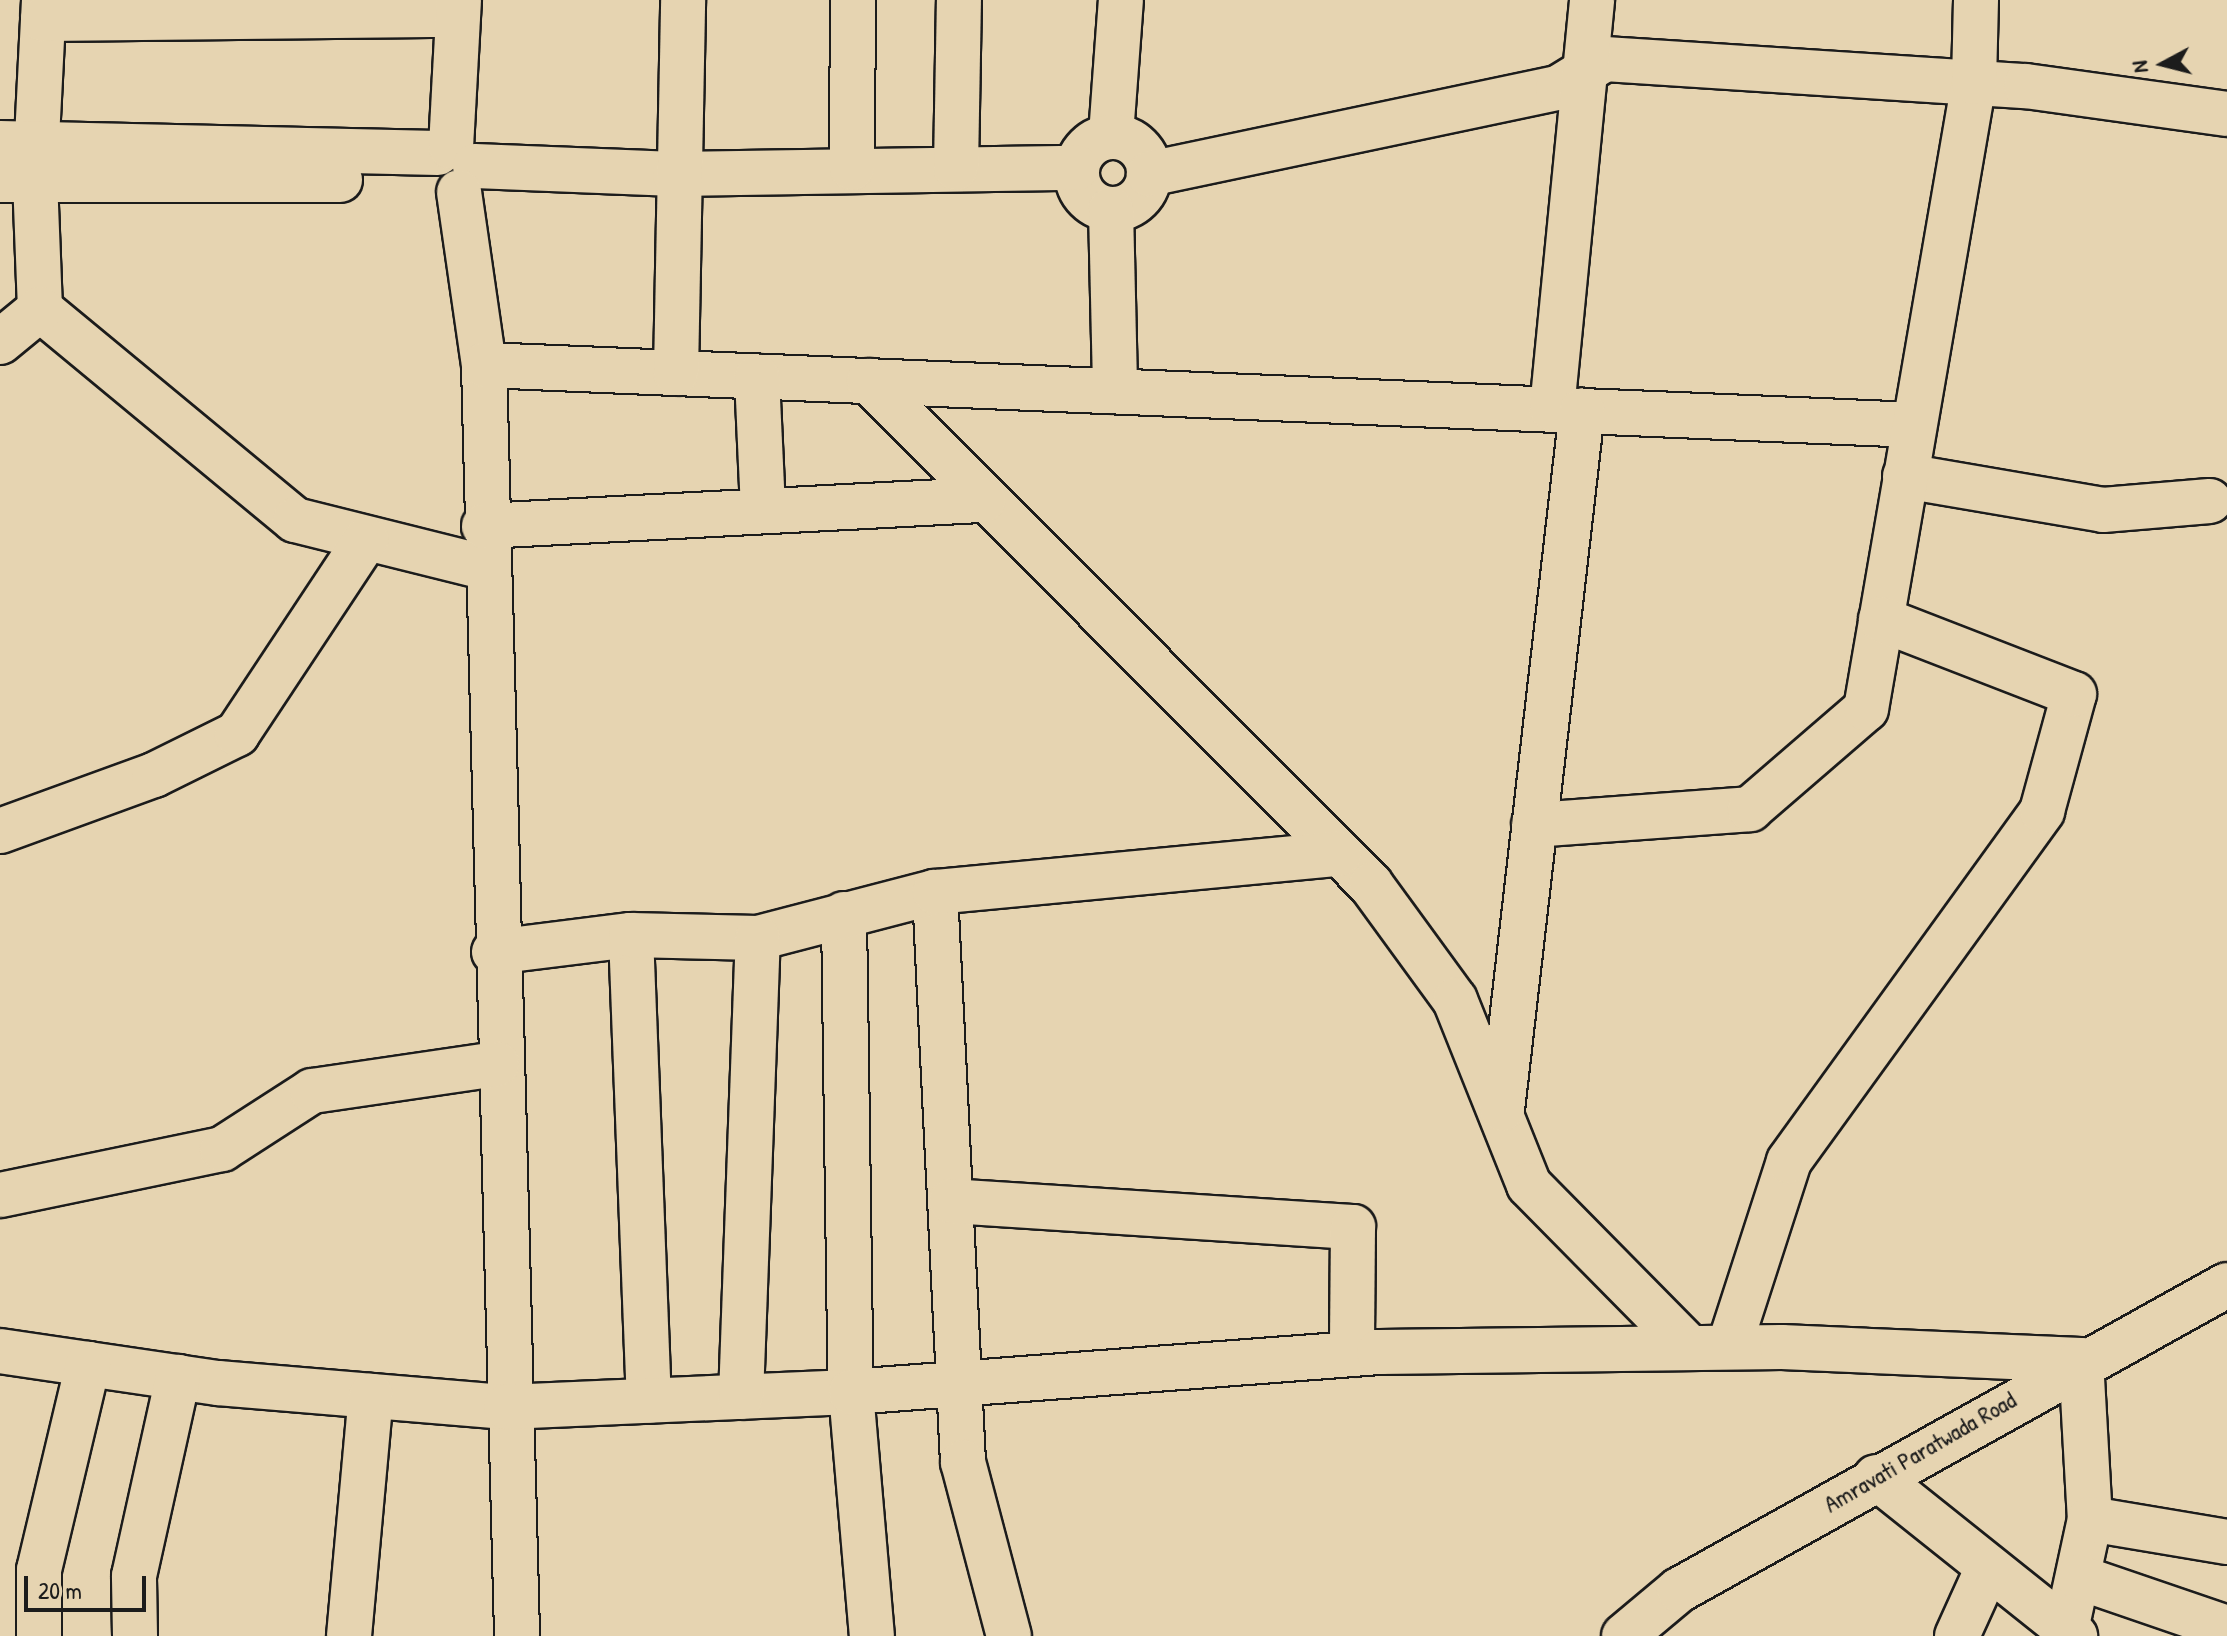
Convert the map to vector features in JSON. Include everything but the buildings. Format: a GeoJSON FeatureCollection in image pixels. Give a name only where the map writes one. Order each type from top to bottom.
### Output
{"type":"FeatureCollection","features":[{"type":"Feature","properties":{"kind":"street"},"geometry":{"type":"LineString","coordinates":[[676,373],[675,174],[683,0]]}},
{"type":"Feature","properties":{"kind":"street"},"geometry":{"type":"LineString","coordinates":[[852,168],[853,0]]}},
{"type":"Feature","properties":{"kind":"street"},"geometry":{"type":"LineString","coordinates":[[956,168],[959,0]]}},
{"type":"Feature","properties":{"kind":"street"},"geometry":{"type":"LineString","coordinates":[[1111,135],[1121,0]]}},
{"type":"Feature","properties":{"kind":"street"},"geometry":{"type":"LineString","coordinates":[[1501,1115],[1534,825],[1567,410],[1584,72],[1592,0]]}},
{"type":"Feature","properties":{"kind":"street"},"geometry":{"type":"LineString","coordinates":[[1534,825],[1750,809],[1866,709],[1974,82],[1976,0]]}},
{"type":"Feature","properties":{"kind":"street"},"geometry":{"type":"LineString","coordinates":[[517,1636],[506,1407],[494,952],[484,547],[484,365],[452,168],[458,8],[43,9],[18,161],[40,309],[295,520],[366,539],[484,547],[763,511],[983,500]]}},
{"type":"Feature","properties":{"kind":"street"},"geometry":{"type":"LineString","coordinates":[[1149,174],[1134,143],[1111,135],[1087,146],[1077,168],[1082,192],[1111,209],[1133,203],[1149,174],[1558,88],[1605,59],[1974,82],[2227,114]]}},
{"type":"Feature","properties":{"kind":"street"},"geometry":{"type":"LineString","coordinates":[[18,161],[675,174],[852,168],[1077,168]]}},
{"type":"Feature","properties":{"kind":"street"},"geometry":{"type":"LineString","coordinates":[[1111,209],[1115,391]]}},
{"type":"Feature","properties":{"kind":"street"},"geometry":{"type":"LineString","coordinates":[[0,342],[40,309]]}},
{"type":"Feature","properties":{"kind":"street"},"geometry":{"type":"LineString","coordinates":[[484,365],[1914,425]]}},
{"type":"Feature","properties":{"kind":"street"},"geometry":{"type":"LineString","coordinates":[[757,377],[763,511]]}},
{"type":"Feature","properties":{"kind":"street"},"geometry":{"type":"LineString","coordinates":[[869,381],[983,500],[1339,854],[1455,1000],[1529,1185],[1709,1348]]}},
{"type":"Feature","properties":{"kind":"street"},"geometry":{"type":"LineString","coordinates":[[1905,476],[2103,510],[2210,501]]}},
{"type":"Feature","properties":{"kind":"street"},"geometry":{"type":"LineString","coordinates":[[0,831],[154,775],[237,734],[366,539]]}},
{"type":"Feature","properties":{"kind":"street"},"geometry":{"type":"LineString","coordinates":[[1709,1348],[1789,1161],[2042,811],[2074,694],[1881,619]]}},
{"type":"Feature","properties":{"kind":"street"},"geometry":{"type":"LineString","coordinates":[[494,952],[631,935],[758,938],[935,892],[1339,854]]}},
{"type":"Feature","properties":{"kind":"street"},"geometry":{"type":"LineString","coordinates":[[935,892],[969,1496],[1009,1636]]}},
{"type":"Feature","properties":{"kind":"street"},"geometry":{"type":"LineString","coordinates":[[844,914],[851,1392],[872,1636]]}},
{"type":"Feature","properties":{"kind":"street"},"geometry":{"type":"LineString","coordinates":[[631,935],[649,1401]]}},
{"type":"Feature","properties":{"kind":"street"},"geometry":{"type":"LineString","coordinates":[[741,1397],[758,938]]}},
{"type":"Feature","properties":{"kind":"street"},"geometry":{"type":"LineString","coordinates":[[0,1195],[222,1149],[312,1091],[497,1064]]}},
{"type":"Feature","properties":{"kind":"street"},"geometry":{"type":"LineString","coordinates":[[951,1201],[1353,1227],[1352,1354]]}},
{"type":"Feature","properties":{"kind":"street","name":"Amravati Paratwada Road"},"geometry":{"type":"LineString","coordinates":[[1624,1636],[1679,1590],[2081,1360],[2227,1285]]}},
{"type":"Feature","properties":{"kind":"street"},"geometry":{"type":"LineString","coordinates":[[0,1351],[178,1377],[506,1407],[851,1392],[1352,1354],[1709,1348],[2081,1360],[2090,1519],[2071,1633],[1987,1570],[1876,1477]]}},
{"type":"Feature","properties":{"kind":"street"},"geometry":{"type":"LineString","coordinates":[[39,1636],[39,1570],[88,1364]]}},
{"type":"Feature","properties":{"kind":"street"},"geometry":{"type":"LineString","coordinates":[[135,1636],[134,1576],[178,1377]]}},
{"type":"Feature","properties":{"kind":"street"},"geometry":{"type":"LineString","coordinates":[[349,1636],[371,1396]]}},
{"type":"Feature","properties":{"kind":"street"},"geometry":{"type":"LineString","coordinates":[[2090,1519],[2227,1542]]}},
{"type":"Feature","properties":{"kind":"street"},"geometry":{"type":"LineString","coordinates":[[1957,1636],[1987,1570]]}},
{"type":"Feature","properties":{"kind":"street"},"geometry":{"type":"LineString","coordinates":[[2078,1577],[2227,1628]]}}]}
